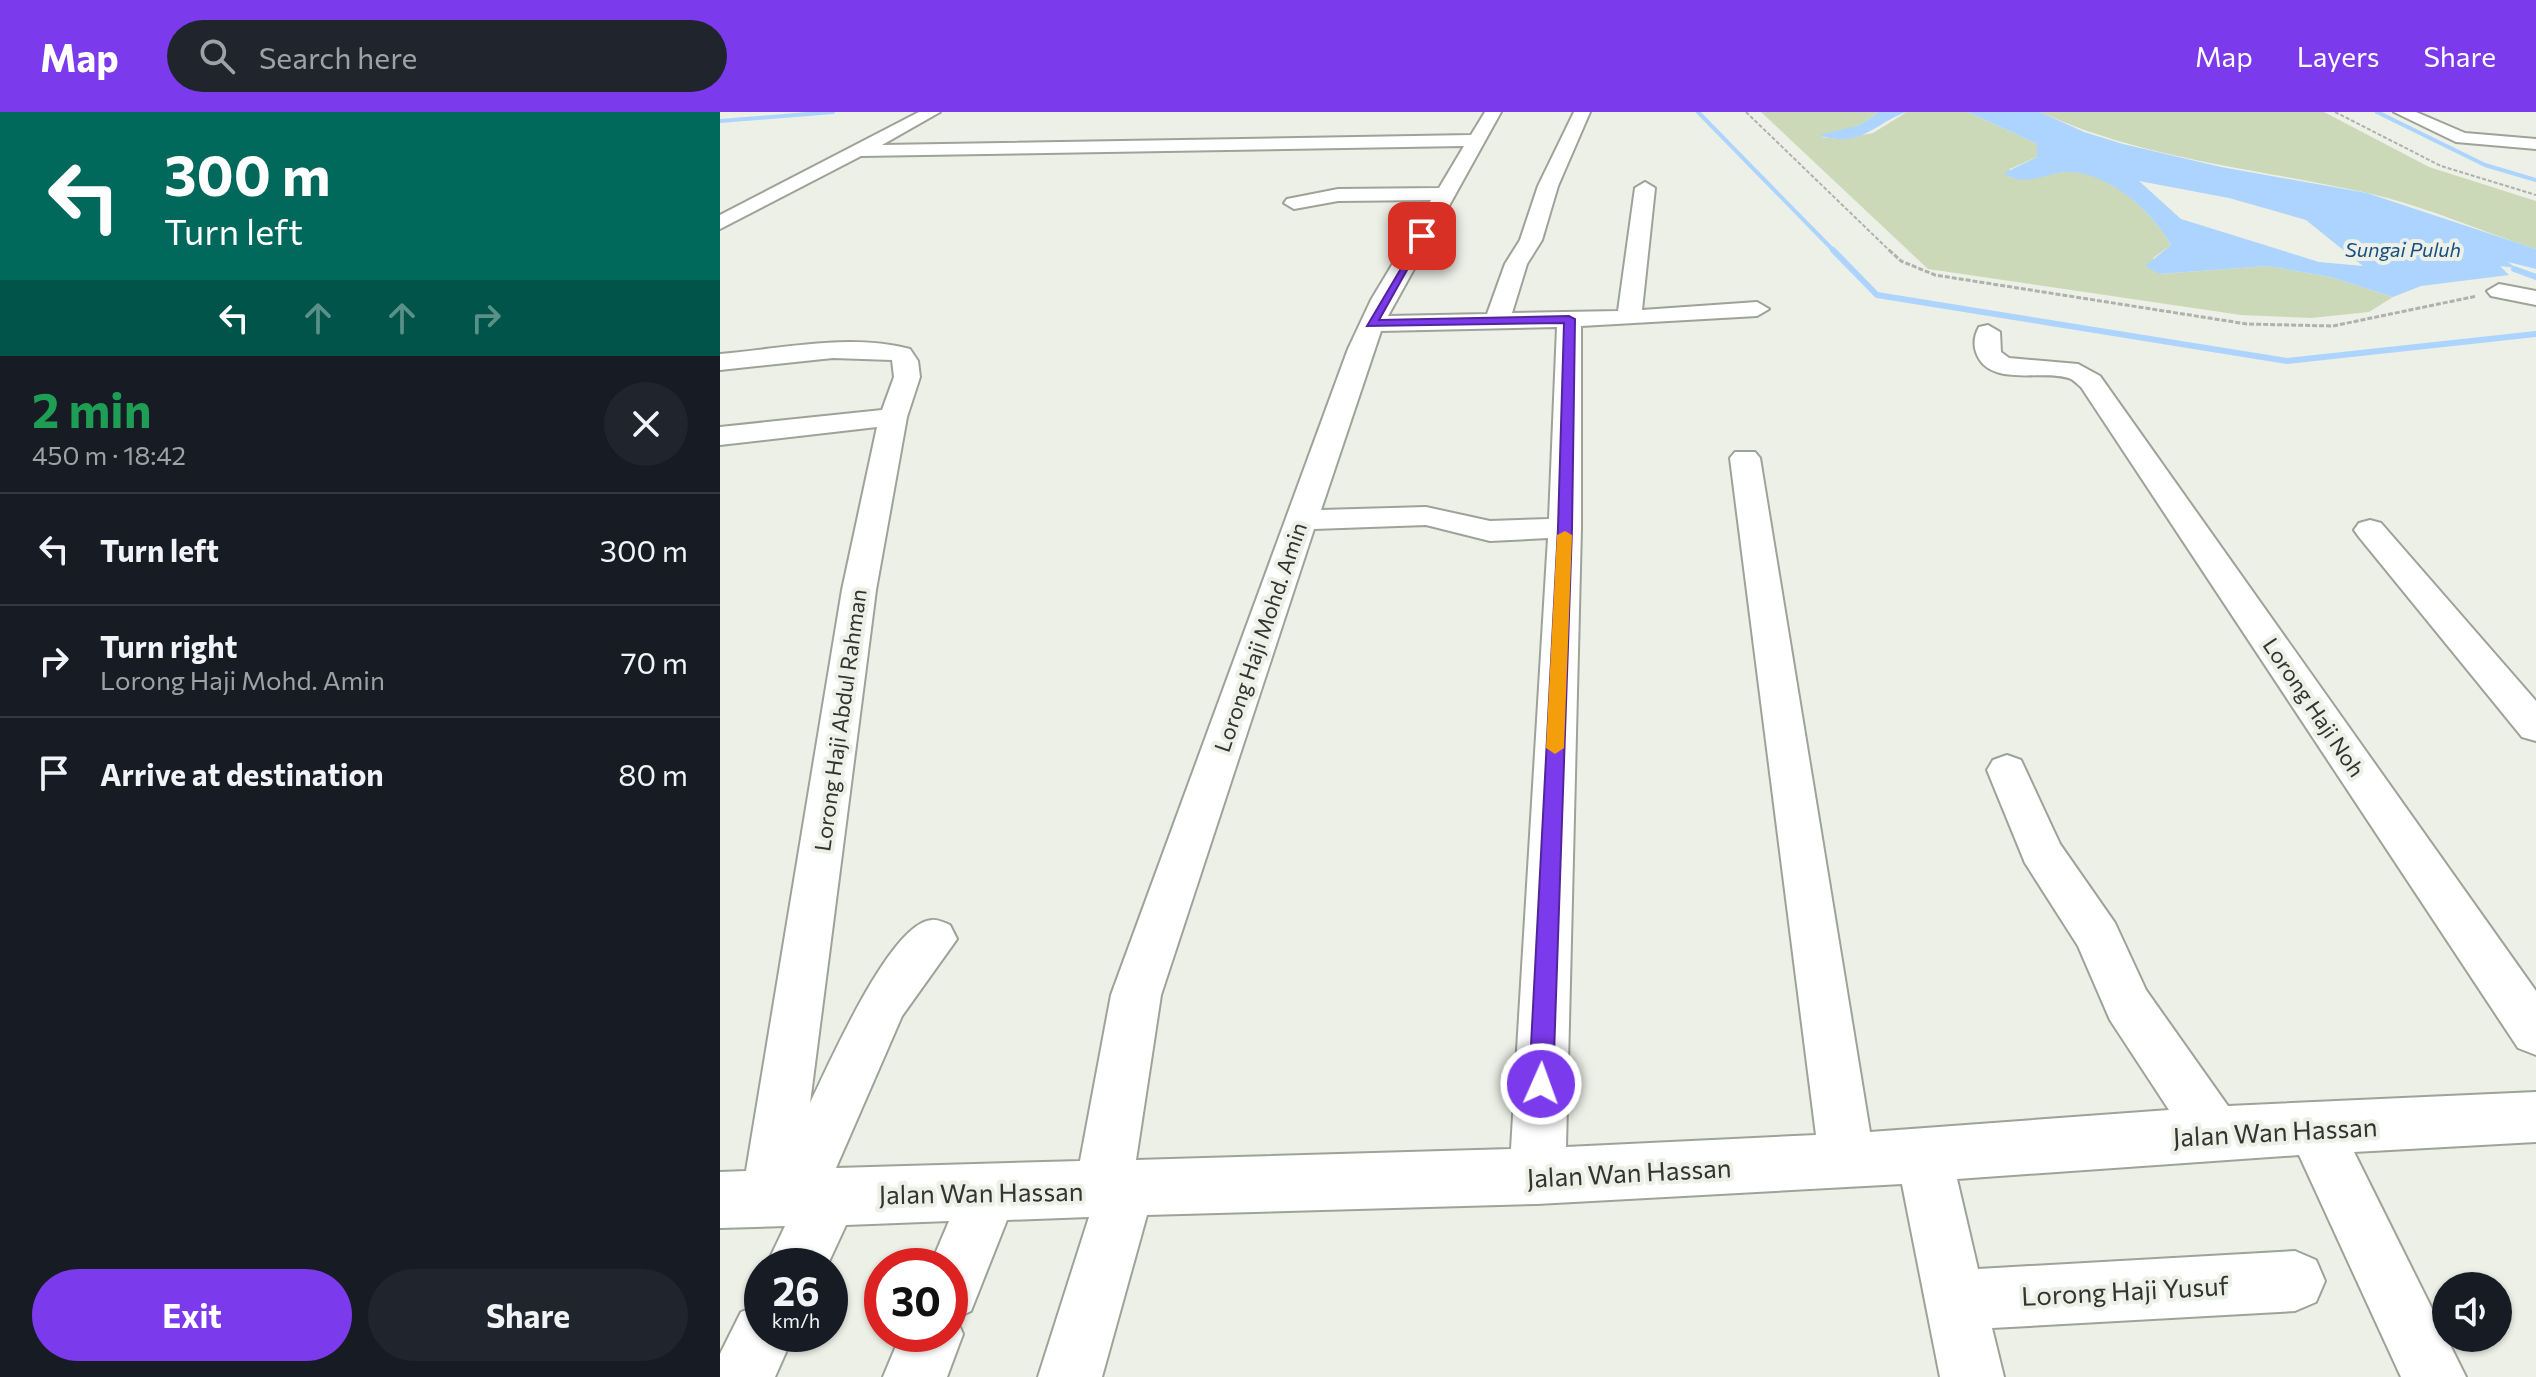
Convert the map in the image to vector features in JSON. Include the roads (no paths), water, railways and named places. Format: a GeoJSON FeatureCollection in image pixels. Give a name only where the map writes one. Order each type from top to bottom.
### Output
{"type":"FeatureCollection","features":[{"type":"Feature","properties":{"kind":"street"},"geometry":{"type":"LineString","coordinates":[[720,223],[932,112]]}},
{"type":"Feature","properties":{"kind":"street"},"geometry":{"type":"LineString","coordinates":[[1497,321],[1516,264],[1531,240],[1548,186],[1582,112]]}},
{"type":"Feature","properties":{"kind":"street"},"geometry":{"type":"LineString","coordinates":[[2402,112],[2462,138],[2532,143]]}},
{"type":"Feature","properties":{"kind":"street"},"geometry":{"type":"LineString","coordinates":[[2514,122],[2532,143]]}},
{"type":"Feature","properties":{"kind":"street"},"geometry":{"type":"LineString","coordinates":[[856,151],[1486,126]]}},
{"type":"Feature","properties":{"kind":"street","name":"Lorong Haji Mohd. Amin"},"geometry":{"type":"LineString","coordinates":[[1070,1377],[1115,1190],[1136,995],[1371,324],[1486,126]]}},
{"type":"Feature","properties":{"kind":"street"},"geometry":{"type":"LineString","coordinates":[[1629,318],[1645,188]]}},
{"type":"Feature","properties":{"kind":"street"},"geometry":{"type":"LineString","coordinates":[[1294,203],[1338,195],[1445,194]]}},
{"type":"Feature","properties":{"kind":"street"},"geometry":{"type":"LineString","coordinates":[[2499,291],[2536,298]]}},
{"type":"Feature","properties":{"kind":"street"},"geometry":{"type":"LineString","coordinates":[[1371,324],[1629,318],[1757,309]]}},
{"type":"Feature","properties":{"kind":"street"},"geometry":{"type":"LineString","coordinates":[[1537,1176],[1565,528],[1569,319]]}},
{"type":"Feature","properties":{"kind":"street","name":"Lorong Haji Noh"},"geometry":{"type":"LineString","coordinates":[[1988,332],[1986,350],[1992,360],[2003,365],[2078,372],[2091,382],[2536,1032]]}},
{"type":"Feature","properties":{"kind":"street","name":"Lorong Haji Abdul Rahman"},"geometry":{"type":"LineString","coordinates":[[720,362],[880,350],[901,354],[908,363],[908,378],[893,417],[859,590],[779,1197]]}},
{"type":"Feature","properties":{"kind":"street"},"geometry":{"type":"LineString","coordinates":[[720,436],[893,417]]}},
{"type":"Feature","properties":{"kind":"street"},"geometry":{"type":"LineString","coordinates":[[1745,458],[1847,1161]]}},
{"type":"Feature","properties":{"kind":"street"},"geometry":{"type":"LineString","coordinates":[[1301,520],[1426,516],[1490,531],[1565,528]]}},
{"type":"Feature","properties":{"kind":"street"},"geometry":{"type":"LineString","coordinates":[[2370,530],[2536,727]]}},
{"type":"Feature","properties":{"kind":"street"},"geometry":{"type":"LineString","coordinates":[[2007,770],[2041,851],[2098,937],[2128,1005],[2215,1133]]}},
{"type":"Feature","properties":{"kind":"street"},"geometry":{"type":"LineString","coordinates":[[792,1248],[779,1197],[883,1003],[933,939]]}},
{"type":"Feature","properties":{"kind":"street","name":"Jalan Wan Hassan"},"geometry":{"type":"LineString","coordinates":[[779,1197],[989,1194],[1537,1176],[1924,1157],[2215,1133],[2536,1117]]}},
{"type":"Feature","properties":{"kind":"street"},"geometry":{"type":"LineString","coordinates":[[2314,1128],[2434,1377]]}},
{"type":"Feature","properties":{"kind":"street"},"geometry":{"type":"LineString","coordinates":[[1924,1157],[1972,1377]]}},
{"type":"Feature","properties":{"kind":"street"},"geometry":{"type":"LineString","coordinates":[[967,1248],[989,1194]]}},
{"type":"Feature","properties":{"kind":"street","name":"Lorong Haji Yusuf"},"geometry":{"type":"LineString","coordinates":[[1955,1300],[2295,1281]]}},
{"type":"Feature","properties":{"kind":"street"},"geometry":{"type":"LineString","coordinates":[[742,1377],[754,1352]]}},
{"type":"Feature","properties":{"kind":"street"},"geometry":{"type":"LineString","coordinates":[[915,1377],[925,1352]]}},
{"type":"Feature","properties":{"kind":"water"},"geometry":{"type":"Polygon","coordinates":[[[1879,112],[1907,112],[1857,137],[1834,139],[1819,135],[1860,125],[1879,112]]]}},
{"type":"Feature","properties":{"kind":"water","name":"Sungai Puluh"},"geometry":{"type":"Polygon","coordinates":[[[1968,112],[2040,112],[2084,132],[2123,144],[2221,167],[2367,193],[2536,249],[2536,269],[2508,262],[2516,268],[2500,266],[2509,275],[2421,286],[2393,297],[2330,277],[2268,266],[2159,274],[2145,266],[2171,245],[2153,219],[2128,196],[2084,174],[2069,172],[2019,180],[2004,173],[2037,157],[2037,144],[1968,112]],[[2139,181],[2181,219],[2319,262],[2363,266],[2306,220],[2229,198],[2139,181]]]}},
{"type":"Feature","properties":{"kind":"waterway"},"geometry":{"type":"LineString","coordinates":[[720,121],[833,112]]}},
{"type":"Feature","properties":{"kind":"waterway"},"geometry":{"type":"LineString","coordinates":[[1698,112],[1835,252]]}},
{"type":"Feature","properties":{"kind":"waterway"},"geometry":{"type":"LineString","coordinates":[[2377,112],[2485,165],[2536,180]]}},
{"type":"Feature","properties":{"kind":"waterway"},"geometry":{"type":"LineString","coordinates":[[1833,250],[1877,295],[2287,361],[2536,334]]}},
{"type":"Feature","properties":{"kind":"waterway"},"geometry":{"type":"LineString","coordinates":[[2514,269],[2536,277]]}}]}
